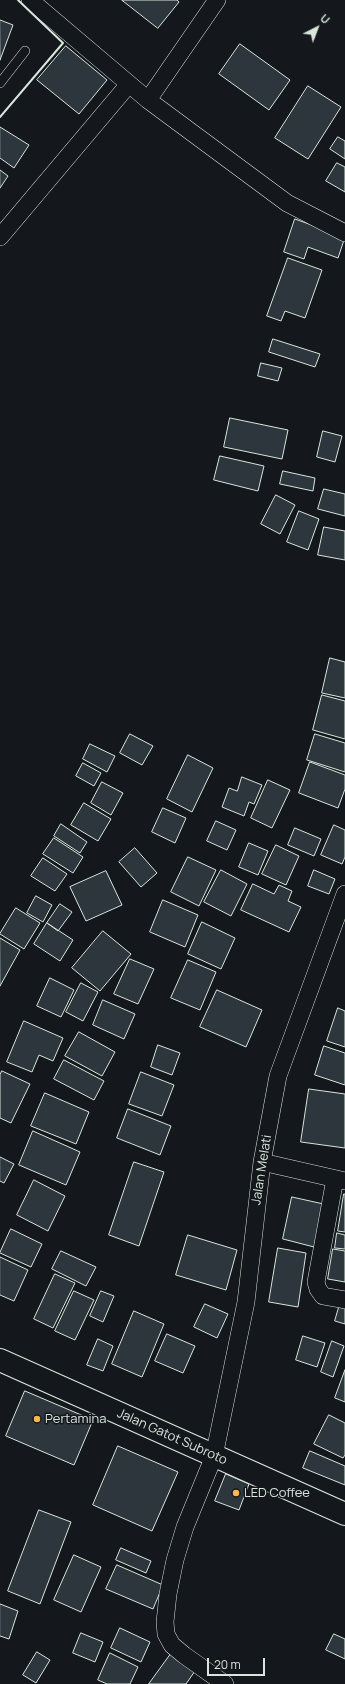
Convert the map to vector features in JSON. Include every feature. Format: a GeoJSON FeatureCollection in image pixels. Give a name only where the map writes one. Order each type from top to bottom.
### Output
{"type":"FeatureCollection","features":[{"type":"Feature","properties":{"kind":"highway","name":"Jalan Gatot Subroto"},"geometry":{"type":"LineString","coordinates":[[0,1360],[345,1514]]}},
{"type":"Feature","properties":{"kind":"street"},"geometry":{"type":"LineString","coordinates":[[30,0],[148,100],[287,203],[345,233]]}},
{"type":"Feature","properties":{"kind":"street"},"geometry":{"type":"LineString","coordinates":[[148,100],[217,0]]}},
{"type":"Feature","properties":{"kind":"street"},"geometry":{"type":"LineString","coordinates":[[0,237],[129,84]]}},
{"type":"Feature","properties":{"kind":"street","name":"Jalan Melati"},"geometry":{"type":"LineString","coordinates":[[226,1684],[172,1645],[166,1634],[165,1622],[175,1560],[183,1533],[214,1456],[246,1302],[262,1162],[278,1076],[345,894]]}},
{"type":"Feature","properties":{"kind":"street"},"geometry":{"type":"LineString","coordinates":[[262,1162],[340,1180],[316,1282],[318,1289],[323,1296],[345,1300]]}},
{"type":"Feature","properties":{"kind":"lane"},"geometry":{"type":"LineString","coordinates":[[0,84],[25,51]]}},
{"type":"Feature","properties":{"kind":"building"},"geometry":{"type":"Polygon","coordinates":[[[122,0],[177,0],[179,2],[158,28],[122,0]]]}},
{"type":"Feature","properties":{"kind":"building"},"geometry":{"type":"Polygon","coordinates":[[[0,20],[13,25],[0,60],[0,20]]]}},
{"type":"Feature","properties":{"kind":"building"},"geometry":{"type":"Polygon","coordinates":[[[240,44],[290,80],[269,110],[219,74],[240,44]]]}},
{"type":"Feature","properties":{"kind":"building"},"geometry":{"type":"Polygon","coordinates":[[[66,46],[107,80],[79,114],[37,80],[66,46]]]}},
{"type":"Feature","properties":{"kind":"building"},"geometry":{"type":"Polygon","coordinates":[[[308,86],[341,107],[308,159],[275,138],[308,86]]]}},
{"type":"Feature","properties":{"kind":"building"},"geometry":{"type":"Polygon","coordinates":[[[0,127],[29,145],[14,168],[0,158],[0,127]]]}},
{"type":"Feature","properties":{"kind":"building"},"geometry":{"type":"Polygon","coordinates":[[[338,137],[345,141],[345,159],[330,149],[338,137]]]}},
{"type":"Feature","properties":{"kind":"building"},"geometry":{"type":"Polygon","coordinates":[[[337,163],[345,167],[345,192],[326,181],[337,163]]]}},
{"type":"Feature","properties":{"kind":"building"},"geometry":{"type":"Polygon","coordinates":[[[0,170],[8,176],[0,188],[0,170]]]}},
{"type":"Feature","properties":{"kind":"building"},"geometry":{"type":"Polygon","coordinates":[[[295,219],[345,237],[338,258],[308,247],[304,259],[284,252],[295,219]]]}},
{"type":"Feature","properties":{"kind":"building"},"geometry":{"type":"Polygon","coordinates":[[[288,258],[322,270],[305,318],[285,311],[281,321],[267,316],[288,258]]]}},
{"type":"Feature","properties":{"kind":"building"},"geometry":{"type":"Polygon","coordinates":[[[273,339],[320,354],[315,367],[269,352],[273,339]]]}},
{"type":"Feature","properties":{"kind":"building"},"geometry":{"type":"Polygon","coordinates":[[[261,363],[282,368],[278,381],[258,376],[261,363]]]}},
{"type":"Feature","properties":{"kind":"building"},"geometry":{"type":"Polygon","coordinates":[[[230,418],[288,430],[282,459],[224,447],[230,418]]]}},
{"type":"Feature","properties":{"kind":"building"},"geometry":{"type":"Polygon","coordinates":[[[323,431],[342,436],[335,462],[317,457],[323,431]]]}},
{"type":"Feature","properties":{"kind":"building"},"geometry":{"type":"Polygon","coordinates":[[[220,456],[264,466],[258,491],[214,480],[220,456]]]}},
{"type":"Feature","properties":{"kind":"building"},"geometry":{"type":"Polygon","coordinates":[[[283,471],[315,478],[313,491],[280,484],[283,471]]]}},
{"type":"Feature","properties":{"kind":"building"},"geometry":{"type":"Polygon","coordinates":[[[324,489],[345,494],[345,516],[318,509],[324,489]]]}},
{"type":"Feature","properties":{"kind":"building"},"geometry":{"type":"Polygon","coordinates":[[[276,495],[295,505],[280,534],[261,524],[276,495]]]}},
{"type":"Feature","properties":{"kind":"building"},"geometry":{"type":"Polygon","coordinates":[[[299,511],[319,519],[308,550],[287,542],[299,511]]]}},
{"type":"Feature","properties":{"kind":"building"},"geometry":{"type":"Polygon","coordinates":[[[324,527],[345,531],[345,560],[318,555],[324,527]]]}},
{"type":"Feature","properties":{"kind":"building"},"geometry":{"type":"Polygon","coordinates":[[[330,658],[345,662],[345,698],[322,693],[330,658]]]}},
{"type":"Feature","properties":{"kind":"building"},"geometry":{"type":"Polygon","coordinates":[[[322,695],[345,701],[345,739],[313,730],[322,695]]]}},
{"type":"Feature","properties":{"kind":"building"},"geometry":{"type":"Polygon","coordinates":[[[130,734],[153,746],[142,765],[120,753],[130,734]]]}},
{"type":"Feature","properties":{"kind":"building"},"geometry":{"type":"Polygon","coordinates":[[[315,734],[345,743],[345,772],[307,760],[315,734]]]}},
{"type":"Feature","properties":{"kind":"building"},"geometry":{"type":"Polygon","coordinates":[[[90,744],[115,756],[107,772],[83,759],[90,744]]]}},
{"type":"Feature","properties":{"kind":"building"},"geometry":{"type":"Polygon","coordinates":[[[188,755],[213,768],[192,812],[167,799],[188,755]]]}},
{"type":"Feature","properties":{"kind":"building"},"geometry":{"type":"Polygon","coordinates":[[[310,762],[345,775],[345,789],[338,808],[299,793],[310,762]]]}},
{"type":"Feature","properties":{"kind":"building"},"geometry":{"type":"Polygon","coordinates":[[[83,763],[101,773],[94,786],[76,776],[83,763]]]}},
{"type":"Feature","properties":{"kind":"building"},"geometry":{"type":"Polygon","coordinates":[[[242,777],[262,785],[254,804],[249,802],[244,816],[222,807],[229,788],[237,791],[242,777]]]}},
{"type":"Feature","properties":{"kind":"building"},"geometry":{"type":"Polygon","coordinates":[[[268,780],[290,790],[272,828],[251,818],[268,780]]]}},
{"type":"Feature","properties":{"kind":"building"},"geometry":{"type":"Polygon","coordinates":[[[102,782],[123,793],[111,815],[91,803],[102,782]]]}},
{"type":"Feature","properties":{"kind":"building"},"geometry":{"type":"Polygon","coordinates":[[[84,803],[111,819],[98,841],[71,825],[84,803]]]}},
{"type":"Feature","properties":{"kind":"building"},"geometry":{"type":"Polygon","coordinates":[[[163,808],[186,818],[175,843],[152,832],[163,808]]]}},
{"type":"Feature","properties":{"kind":"building"},"geometry":{"type":"Polygon","coordinates":[[[216,821],[236,830],[227,850],[207,841],[216,821]]]}},
{"type":"Feature","properties":{"kind":"building"},"geometry":{"type":"Polygon","coordinates":[[[61,824],[87,842],[80,853],[54,836],[61,824]]]}},
{"type":"Feature","properties":{"kind":"building"},"geometry":{"type":"Polygon","coordinates":[[[334,825],[345,830],[345,857],[342,864],[321,855],[334,825]]]}},
{"type":"Feature","properties":{"kind":"building"},"geometry":{"type":"Polygon","coordinates":[[[295,828],[321,839],[314,856],[288,845],[295,828]]]}},
{"type":"Feature","properties":{"kind":"building"},"geometry":{"type":"Polygon","coordinates":[[[54,838],[83,857],[73,873],[43,854],[54,838]]]}},
{"type":"Feature","properties":{"kind":"building"},"geometry":{"type":"Polygon","coordinates":[[[249,843],[268,851],[258,875],[239,867],[249,843]]]}},
{"type":"Feature","properties":{"kind":"building"},"geometry":{"type":"Polygon","coordinates":[[[276,845],[299,856],[286,885],[262,874],[276,845]]]}},
{"type":"Feature","properties":{"kind":"building"},"geometry":{"type":"Polygon","coordinates":[[[135,848],[157,873],[141,887],[119,862],[135,848]]]}},
{"type":"Feature","properties":{"kind":"building"},"geometry":{"type":"Polygon","coordinates":[[[188,857],[216,870],[199,906],[171,892],[188,857]]]}},
{"type":"Feature","properties":{"kind":"building"},"geometry":{"type":"Polygon","coordinates":[[[43,858],[67,874],[55,891],[31,876],[43,858]]]}},
{"type":"Feature","properties":{"kind":"building"},"geometry":{"type":"Polygon","coordinates":[[[221,870],[247,884],[231,916],[204,902],[221,870]]]}},
{"type":"Feature","properties":{"kind":"building"},"geometry":{"type":"Polygon","coordinates":[[[314,870],[335,879],[329,894],[308,886],[314,870]]]}},
{"type":"Feature","properties":{"kind":"building"},"geometry":{"type":"Polygon","coordinates":[[[106,871],[122,905],[86,921],[70,887],[106,871]]]}},
{"type":"Feature","properties":{"kind":"building"},"geometry":{"type":"Polygon","coordinates":[[[253,884],[274,894],[279,885],[292,891],[288,901],[301,907],[289,932],[241,910],[253,884]]]}},
{"type":"Feature","properties":{"kind":"building"},"geometry":{"type":"Polygon","coordinates":[[[36,896],[52,905],[43,922],[27,913],[36,896]]]}},
{"type":"Feature","properties":{"kind":"building"},"geometry":{"type":"Polygon","coordinates":[[[163,900],[198,915],[185,947],[150,932],[163,900]]]}},
{"type":"Feature","properties":{"kind":"building"},"geometry":{"type":"Polygon","coordinates":[[[60,904],[72,912],[58,931],[47,923],[60,904]]]}},
{"type":"Feature","properties":{"kind":"building"},"geometry":{"type":"Polygon","coordinates":[[[16,908],[40,923],[24,949],[0,934],[16,908]]]}},
{"type":"Feature","properties":{"kind":"building"},"geometry":{"type":"Polygon","coordinates":[[[202,922],[235,938],[221,969],[188,954],[202,922]]]}},
{"type":"Feature","properties":{"kind":"building"},"geometry":{"type":"Polygon","coordinates":[[[47,923],[73,940],[60,961],[34,944],[47,923]]]}},
{"type":"Feature","properties":{"kind":"building"},"geometry":{"type":"Polygon","coordinates":[[[103,931],[131,954],[100,991],[72,968],[103,931]]]}},
{"type":"Feature","properties":{"kind":"building"},"geometry":{"type":"Polygon","coordinates":[[[0,938],[20,950],[0,986],[0,938]]]}},
{"type":"Feature","properties":{"kind":"building"},"geometry":{"type":"Polygon","coordinates":[[[130,959],[154,969],[138,1004],[114,994],[130,959]]]}},
{"type":"Feature","properties":{"kind":"building"},"geometry":{"type":"Polygon","coordinates":[[[188,960],[216,972],[200,1010],[171,998],[188,960]]]}},
{"type":"Feature","properties":{"kind":"building"},"geometry":{"type":"Polygon","coordinates":[[[50,978],[74,990],[61,1017],[37,1006],[50,978]]]}},
{"type":"Feature","properties":{"kind":"building"},"geometry":{"type":"Polygon","coordinates":[[[81,983],[98,992],[83,1021],[66,1012],[81,983]]]}},
{"type":"Feature","properties":{"kind":"building"},"geometry":{"type":"Polygon","coordinates":[[[217,990],[262,1010],[246,1047],[200,1027],[217,990]]]}},
{"type":"Feature","properties":{"kind":"building"},"geometry":{"type":"Polygon","coordinates":[[[103,1000],[135,1014],[124,1039],[93,1025],[103,1000]]]}},
{"type":"Feature","properties":{"kind":"building"},"geometry":{"type":"Polygon","coordinates":[[[338,1008],[345,1011],[345,1047],[327,1041],[338,1008]]]}},
{"type":"Feature","properties":{"kind":"building"},"geometry":{"type":"Polygon","coordinates":[[[24,1021],[63,1038],[53,1061],[39,1055],[32,1072],[7,1062],[24,1021]]]}},
{"type":"Feature","properties":{"kind":"building"},"geometry":{"type":"Polygon","coordinates":[[[79,1032],[115,1052],[102,1076],[65,1056],[79,1032]]]}},
{"type":"Feature","properties":{"kind":"building"},"geometry":{"type":"Polygon","coordinates":[[[158,1045],[180,1053],[172,1075],[151,1067],[158,1045]]]}},
{"type":"Feature","properties":{"kind":"building"},"geometry":{"type":"Polygon","coordinates":[[[324,1046],[345,1053],[345,1085],[315,1075],[324,1046]]]}},
{"type":"Feature","properties":{"kind":"building"},"geometry":{"type":"Polygon","coordinates":[[[64,1060],[104,1081],[94,1100],[54,1079],[64,1060]]]}},
{"type":"Feature","properties":{"kind":"building"},"geometry":{"type":"Polygon","coordinates":[[[2,1071],[30,1084],[11,1123],[0,1118],[0,1075],[2,1071]]]}},
{"type":"Feature","properties":{"kind":"building"},"geometry":{"type":"Polygon","coordinates":[[[141,1072],[174,1085],[162,1116],[129,1104],[141,1072]]]}},
{"type":"Feature","properties":{"kind":"building"},"geometry":{"type":"Polygon","coordinates":[[[309,1089],[345,1094],[345,1148],[301,1142],[309,1089]]]}},
{"type":"Feature","properties":{"kind":"building"},"geometry":{"type":"Polygon","coordinates":[[[45,1093],[89,1112],[76,1144],[31,1126],[45,1093]]]}},
{"type":"Feature","properties":{"kind":"building"},"geometry":{"type":"Polygon","coordinates":[[[128,1109],[171,1126],[160,1155],[117,1138],[128,1109]]]}},
{"type":"Feature","properties":{"kind":"building"},"geometry":{"type":"Polygon","coordinates":[[[33,1131],[80,1152],[66,1185],[19,1165],[33,1131]]]}},
{"type":"Feature","properties":{"kind":"building"},"geometry":{"type":"Polygon","coordinates":[[[0,1157],[14,1164],[4,1183],[0,1181],[0,1157]]]}},
{"type":"Feature","properties":{"kind":"building"},"geometry":{"type":"Polygon","coordinates":[[[134,1162],[164,1172],[139,1246],[109,1235],[134,1162]]]}},
{"type":"Feature","properties":{"kind":"building"},"geometry":{"type":"Polygon","coordinates":[[[34,1180],[65,1196],[48,1231],[17,1215],[34,1180]]]}},
{"type":"Feature","properties":{"kind":"building"},"geometry":{"type":"Polygon","coordinates":[[[345,1194],[345,1232],[338,1231],[345,1194]]]}},
{"type":"Feature","properties":{"kind":"building"},"geometry":{"type":"Polygon","coordinates":[[[292,1197],[328,1205],[318,1248],[283,1239],[292,1197]]]}},
{"type":"Feature","properties":{"kind":"building"},"geometry":{"type":"Polygon","coordinates":[[[11,1229],[42,1244],[31,1267],[0,1253],[11,1229]]]}},
{"type":"Feature","properties":{"kind":"building"},"geometry":{"type":"Polygon","coordinates":[[[337,1233],[345,1235],[345,1249],[335,1248],[337,1233]]]}},
{"type":"Feature","properties":{"kind":"building"},"geometry":{"type":"Polygon","coordinates":[[[188,1235],[237,1250],[226,1290],[176,1275],[188,1235]]]}},
{"type":"Feature","properties":{"kind":"building"},"geometry":{"type":"Polygon","coordinates":[[[278,1248],[306,1253],[298,1307],[269,1302],[278,1248]]]}},
{"type":"Feature","properties":{"kind":"building"},"geometry":{"type":"Polygon","coordinates":[[[333,1249],[345,1251],[345,1282],[328,1279],[333,1249]]]}},
{"type":"Feature","properties":{"kind":"building"},"geometry":{"type":"Polygon","coordinates":[[[61,1251],[96,1267],[86,1286],[52,1269],[61,1251]]]}},
{"type":"Feature","properties":{"kind":"building"},"geometry":{"type":"Polygon","coordinates":[[[0,1257],[28,1270],[14,1301],[0,1295],[0,1257]]]}},
{"type":"Feature","properties":{"kind":"building"},"geometry":{"type":"Polygon","coordinates":[[[55,1274],[75,1283],[53,1328],[34,1319],[55,1274]]]}},
{"type":"Feature","properties":{"kind":"building"},"geometry":{"type":"Polygon","coordinates":[[[74,1291],[94,1300],[75,1340],[55,1331],[74,1291]]]}},
{"type":"Feature","properties":{"kind":"building"},"geometry":{"type":"Polygon","coordinates":[[[101,1291],[114,1296],[103,1322],[90,1316],[101,1291]]]}},
{"type":"Feature","properties":{"kind":"building"},"geometry":{"type":"Polygon","coordinates":[[[205,1304],[228,1314],[217,1338],[194,1327],[205,1304]]]}},
{"type":"Feature","properties":{"kind":"building"},"geometry":{"type":"Polygon","coordinates":[[[340,1304],[345,1306],[345,1324],[335,1321],[340,1304]]]}},
{"type":"Feature","properties":{"kind":"building"},"geometry":{"type":"Polygon","coordinates":[[[134,1311],[164,1324],[142,1377],[112,1364],[134,1311]]]}},
{"type":"Feature","properties":{"kind":"building"},"geometry":{"type":"Polygon","coordinates":[[[167,1334],[195,1346],[183,1373],[155,1361],[167,1334]]]}},
{"type":"Feature","properties":{"kind":"building"},"geometry":{"type":"Polygon","coordinates":[[[303,1336],[325,1343],[317,1367],[296,1360],[303,1336]]]}},
{"type":"Feature","properties":{"kind":"building"},"geometry":{"type":"Polygon","coordinates":[[[98,1339],[113,1346],[103,1371],[87,1365],[98,1339]]]}},
{"type":"Feature","properties":{"kind":"building"},"geometry":{"type":"Polygon","coordinates":[[[332,1341],[344,1346],[333,1377],[321,1372],[332,1341]]]}},
{"type":"Feature","properties":{"kind":"building"},"geometry":{"type":"Polygon","coordinates":[[[345,1370],[345,1402],[335,1398],[345,1370]]]}},
{"type":"Feature","properties":{"kind":"building"},"geometry":{"type":"Polygon","coordinates":[[[25,1391],[93,1420],[74,1465],[6,1436],[25,1391]]]}},
{"type":"Feature","properties":{"kind":"building"},"geometry":{"type":"Polygon","coordinates":[[[329,1415],[345,1423],[345,1455],[343,1458],[314,1444],[329,1415]]]}},
{"type":"Feature","properties":{"kind":"building"},"geometry":{"type":"Polygon","coordinates":[[[118,1446],[178,1472],[152,1531],[93,1505],[118,1446]]]}},
{"type":"Feature","properties":{"kind":"building"},"geometry":{"type":"Polygon","coordinates":[[[310,1451],[345,1466],[345,1485],[303,1468],[310,1451]]]}},
{"type":"Feature","properties":{"kind":"building"},"geometry":{"type":"Polygon","coordinates":[[[226,1474],[249,1484],[239,1510],[215,1501],[226,1474]]]}},
{"type":"Feature","properties":{"kind":"building"},"geometry":{"type":"Polygon","coordinates":[[[39,1510],[71,1522],[40,1604],[8,1591],[39,1510]]]}},
{"type":"Feature","properties":{"kind":"building"},"geometry":{"type":"Polygon","coordinates":[[[121,1548],[151,1561],[146,1573],[116,1560],[121,1548]]]}},
{"type":"Feature","properties":{"kind":"building"},"geometry":{"type":"Polygon","coordinates":[[[74,1555],[101,1567],[81,1612],[54,1600],[74,1555]]]}},
{"type":"Feature","properties":{"kind":"building"},"geometry":{"type":"Polygon","coordinates":[[[117,1565],[163,1585],[153,1609],[106,1589],[117,1565]]]}},
{"type":"Feature","properties":{"kind":"building"},"geometry":{"type":"Polygon","coordinates":[[[0,1604],[18,1611],[9,1639],[0,1636],[0,1604]]]}},
{"type":"Feature","properties":{"kind":"building"},"geometry":{"type":"Polygon","coordinates":[[[120,1628],[150,1642],[141,1662],[111,1648],[120,1628]]]}},
{"type":"Feature","properties":{"kind":"building"},"geometry":{"type":"Polygon","coordinates":[[[81,1633],[103,1642],[95,1662],[73,1653],[81,1633]]]}},
{"type":"Feature","properties":{"kind":"building"},"geometry":{"type":"Polygon","coordinates":[[[334,1634],[345,1639],[345,1659],[326,1650],[334,1634]]]}},
{"type":"Feature","properties":{"kind":"building"},"geometry":{"type":"Polygon","coordinates":[[[173,1651],[197,1668],[186,1684],[149,1684],[173,1651]]]}},
{"type":"Feature","properties":{"kind":"building"},"geometry":{"type":"Polygon","coordinates":[[[37,1652],[50,1660],[36,1683],[23,1675],[37,1652]]]}},
{"type":"Feature","properties":{"kind":"building"},"geometry":{"type":"Polygon","coordinates":[[[110,1653],[138,1667],[130,1684],[107,1684],[98,1680],[110,1653]]]}},
{"type":"Feature","properties":{"kind":"wall"},"geometry":{"type":"LineString","coordinates":[[0,117],[63,43],[18,0]]}},
{"type":"Feature","properties":{"kind":"place","name":"Pertamina"},"geometry":{"type":"Point","coordinates":[37,1419]}},
{"type":"Feature","properties":{"kind":"place","name":"LED Coffee"},"geometry":{"type":"Point","coordinates":[236,1493]}}]}
